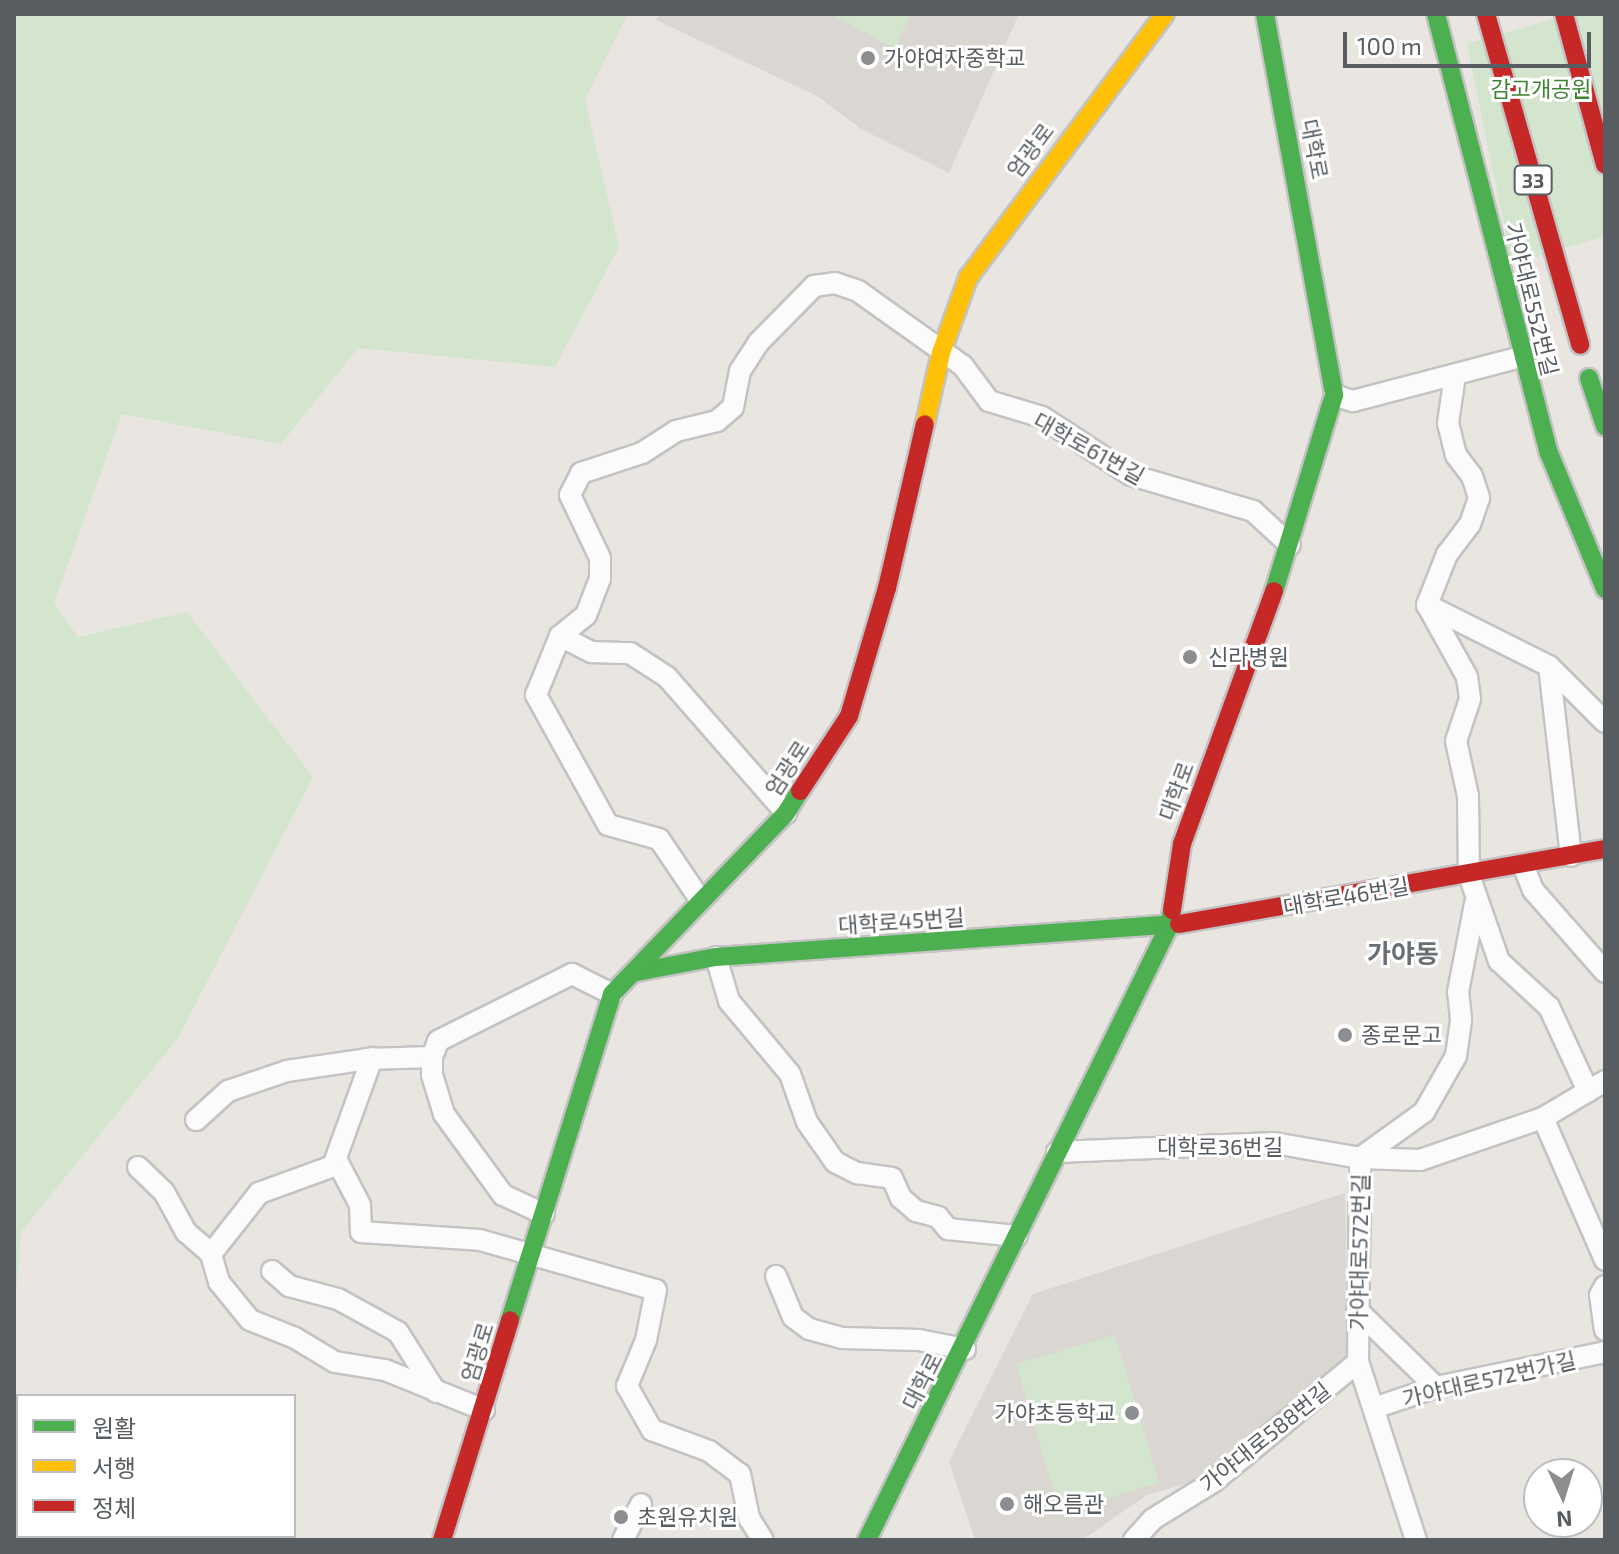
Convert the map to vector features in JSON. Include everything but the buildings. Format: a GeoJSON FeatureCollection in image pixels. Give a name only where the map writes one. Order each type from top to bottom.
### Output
{"type":"FeatureCollection","features":[{"type":"Feature","properties":{"kind":"main road","name":"엄광로"},"geometry":{"type":"LineString","coordinates":[[442,1540],[612,994],[637,972],[699,898],[786,813],[849,716],[887,588],[941,353],[968,278],[990,244],[1165,14]]}},
{"type":"Feature","properties":{"kind":"main road","name":"대학로"},"geometry":{"type":"LineString","coordinates":[[867,1540],[965,1349],[1057,1152],[1169,926],[1182,844],[1290,545],[1334,395],[1265,14]]}},
{"type":"Feature","properties":{"kind":"main road","name":"가야대로552번길"},"geometry":{"type":"LineString","coordinates":[[1436,14],[1521,357],[1549,453],[1605,589]]}},
{"type":"Feature","properties":{"kind":"main road","name":"33"},"geometry":{"type":"LineString","coordinates":[[1486,14],[1580,345]]}},
{"type":"Feature","properties":{"kind":"main road"},"geometry":{"type":"LineString","coordinates":[[1564,14],[1605,165]]}},
{"type":"Feature","properties":{"kind":"main road"},"geometry":{"type":"LineString","coordinates":[[1589,378],[1605,426]]}},
{"type":"Feature","properties":{"kind":"main road","name":"대학로46번길"},"geometry":{"type":"LineString","coordinates":[[1169,926],[1605,849]]}},
{"type":"Feature","properties":{"kind":"main road","name":"대학로45번길"},"geometry":{"type":"LineString","coordinates":[[637,972],[716,957],[1169,926]]}},
{"type":"Feature","properties":{"kind":"street","name":"대학로61번길"},"geometry":{"type":"LineString","coordinates":[[560,636],[586,615],[600,579],[600,558],[570,495],[581,473],[642,453],[676,431],[717,421],[733,407],[740,371],[758,343],[814,286],[835,283],[858,291],[963,366],[989,401],[1042,417],[1131,475],[1253,511],[1290,545]]}},
{"type":"Feature","properties":{"kind":"street"},"geometry":{"type":"LineString","coordinates":[[1334,395],[1353,401],[1521,357]]}},
{"type":"Feature","properties":{"kind":"street"},"geometry":{"type":"LineString","coordinates":[[1455,375],[1448,423],[1456,455],[1472,476],[1479,498],[1470,524],[1447,554],[1427,605],[1549,666],[1605,722]]}},
{"type":"Feature","properties":{"kind":"street","name":"가야대로572번길"},"geometry":{"type":"LineString","coordinates":[[1427,605],[1467,677],[1470,699],[1456,741],[1468,796],[1469,875],[1475,904],[1499,961],[1549,1007],[1600,1084]]}},
{"type":"Feature","properties":{"kind":"street"},"geometry":{"type":"LineString","coordinates":[[699,898],[659,839],[608,825],[536,695],[560,636],[592,652],[630,653],[667,677],[786,813]]}},
{"type":"Feature","properties":{"kind":"street"},"geometry":{"type":"LineString","coordinates":[[1549,666],[1571,856]]}},
{"type":"Feature","properties":{"kind":"street"},"geometry":{"type":"LineString","coordinates":[[1523,865],[1533,890],[1602,969]]}},
{"type":"Feature","properties":{"kind":"street","name":"가야대로572번길"},"geometry":{"type":"LineString","coordinates":[[1416,1540],[1358,1362],[1360,1158],[1424,1112],[1451,1066],[1475,904]]}},
{"type":"Feature","properties":{"kind":"street"},"geometry":{"type":"LineString","coordinates":[[716,957],[729,1001],[790,1074],[807,1122],[835,1162],[857,1173],[892,1178],[901,1198],[916,1211],[938,1217],[948,1229],[1017,1236]]}},
{"type":"Feature","properties":{"kind":"street"},"geometry":{"type":"LineString","coordinates":[[544,1214],[503,1195],[453,1125],[432,1075],[432,1057],[438,1041],[572,974],[612,994]]}},
{"type":"Feature","properties":{"kind":"street"},"geometry":{"type":"LineString","coordinates":[[196,1120],[228,1091],[287,1071],[372,1058],[432,1057]]}},
{"type":"Feature","properties":{"kind":"street"},"geometry":{"type":"LineString","coordinates":[[211,1254],[259,1193],[302,1182],[333,1166],[372,1058]]}},
{"type":"Feature","properties":{"kind":"street","name":"대학로36번길"},"geometry":{"type":"LineString","coordinates":[[1057,1152],[1274,1143],[1360,1158],[1420,1160],[1543,1118],[1600,1084]]}},
{"type":"Feature","properties":{"kind":"street"},"geometry":{"type":"LineString","coordinates":[[1543,1118],[1605,1260]]}},
{"type":"Feature","properties":{"kind":"street"},"geometry":{"type":"LineString","coordinates":[[336,1159],[360,1205],[361,1232],[480,1240],[656,1290],[646,1340],[627,1386],[652,1430],[709,1451],[740,1474],[749,1518],[763,1540]]}},
{"type":"Feature","properties":{"kind":"street"},"geometry":{"type":"LineString","coordinates":[[138,1167],[164,1192],[186,1232],[211,1254],[219,1282],[250,1320],[295,1338],[335,1362],[385,1370],[484,1410]]}},
{"type":"Feature","properties":{"kind":"street"},"geometry":{"type":"LineString","coordinates":[[272,1271],[289,1286],[338,1299],[398,1332],[436,1392]]}},
{"type":"Feature","properties":{"kind":"street"},"geometry":{"type":"LineString","coordinates":[[776,1276],[793,1317],[809,1329],[842,1338],[919,1340],[965,1349]]}},
{"type":"Feature","properties":{"kind":"street"},"geometry":{"type":"LineString","coordinates":[[1605,1286],[1600,1295],[1605,1330]]}},
{"type":"Feature","properties":{"kind":"street"},"geometry":{"type":"LineString","coordinates":[[1357,1310],[1436,1387]]}},
{"type":"Feature","properties":{"kind":"street","name":"가야대로572번가길"},"geometry":{"type":"LineString","coordinates":[[1374,1408],[1436,1387],[1605,1352]]}},
{"type":"Feature","properties":{"kind":"street","name":"가야대로588번길"},"geometry":{"type":"LineString","coordinates":[[1134,1540],[1153,1519],[1213,1482],[1358,1362]]}},
{"type":"Feature","properties":{"kind":"street"},"geometry":{"type":"LineString","coordinates":[[623,1540],[641,1504]]}},
{"type":"Feature","properties":{"kind":"shaded area","name":"가야여자중학교"},"geometry":{"type":"Polygon","coordinates":[[[659,14],[1019,14],[949,173],[861,129],[817,96],[656,20],[659,14]]]}},
{"type":"Feature","properties":{"kind":"shaded area","name":"가야초등학교"},"geometry":{"type":"Polygon","coordinates":[[[1345,1193],[1349,1365],[1213,1476],[1147,1495],[1082,1540],[975,1540],[949,1461],[1033,1294],[1345,1193]]]}},
{"type":"Feature","properties":{"kind":"green space"},"geometry":{"type":"Polygon","coordinates":[[[14,14],[628,14],[585,100],[619,247],[555,367],[358,348],[281,444],[122,414],[54,603],[78,637],[187,612],[313,777],[178,1038],[21,1232],[14,1321],[14,14]]]}},
{"type":"Feature","properties":{"kind":"green space"},"geometry":{"type":"Polygon","coordinates":[[[831,14],[911,14],[895,49],[831,14]]]}},
{"type":"Feature","properties":{"kind":"green space","name":"감고개공원"},"geometry":{"type":"Polygon","coordinates":[[[1569,14],[1605,14],[1605,236],[1512,264],[1467,44],[1569,14]]]}},
{"type":"Feature","properties":{"kind":"green space"},"geometry":{"type":"Polygon","coordinates":[[[1115,1335],[1159,1483],[1060,1512],[1016,1364],[1115,1335]]]}},
{"type":"Feature","properties":{"kind":"traffic: fast"},"geometry":{"type":"LineString","coordinates":[[1265,14],[1334,395],[1274,591]]}},
{"type":"Feature","properties":{"kind":"traffic: fast"},"geometry":{"type":"LineString","coordinates":[[1436,14],[1549,453],[1605,589]]}},
{"type":"Feature","properties":{"kind":"traffic: fast"},"geometry":{"type":"LineString","coordinates":[[1589,378],[1605,426]]}},
{"type":"Feature","properties":{"kind":"traffic: fast"},"geometry":{"type":"LineString","coordinates":[[510,1320],[612,994],[786,813],[800,791]]}},
{"type":"Feature","properties":{"kind":"traffic: fast"},"geometry":{"type":"LineString","coordinates":[[867,1540],[1169,926],[1172,910]]}},
{"type":"Feature","properties":{"kind":"traffic: fast"},"geometry":{"type":"LineString","coordinates":[[637,972],[716,957],[1179,924]]}},
{"type":"Feature","properties":{"kind":"traffic: slow"},"geometry":{"type":"LineString","coordinates":[[925,424],[941,353],[968,278],[1165,14]]}},
{"type":"Feature","properties":{"kind":"traffic: jam"},"geometry":{"type":"LineString","coordinates":[[1486,14],[1580,345]]}},
{"type":"Feature","properties":{"kind":"traffic: jam"},"geometry":{"type":"LineString","coordinates":[[1564,14],[1605,165]]}},
{"type":"Feature","properties":{"kind":"traffic: jam"},"geometry":{"type":"LineString","coordinates":[[800,791],[849,716],[887,588],[925,424]]}},
{"type":"Feature","properties":{"kind":"traffic: jam"},"geometry":{"type":"LineString","coordinates":[[1172,910],[1182,844],[1274,591]]}},
{"type":"Feature","properties":{"kind":"traffic: jam"},"geometry":{"type":"LineString","coordinates":[[1179,924],[1605,849]]}},
{"type":"Feature","properties":{"kind":"traffic: jam"},"geometry":{"type":"LineString","coordinates":[[442,1540],[510,1320]]}},
{"type":"Feature","properties":{"kind":"place","name":"가야여자중학교"},"geometry":{"type":"Point","coordinates":[868,58]}},
{"type":"Feature","properties":{"kind":"place","name":"신라병원"},"geometry":{"type":"Point","coordinates":[1190,657]}},
{"type":"Feature","properties":{"kind":"place","name":"종로문고"},"geometry":{"type":"Point","coordinates":[1345,1035]}},
{"type":"Feature","properties":{"kind":"place","name":"가야초등학교"},"geometry":{"type":"Point","coordinates":[1132,1413]}},
{"type":"Feature","properties":{"kind":"place","name":"해오름관"},"geometry":{"type":"Point","coordinates":[1007,1504]}},
{"type":"Feature","properties":{"kind":"place","name":"초원유치원"},"geometry":{"type":"Point","coordinates":[621,1517]}},
{"type":"Feature","properties":{"kind":"district","name":"가야동"},"geometry":{"type":"Point","coordinates":[1403,953]}}]}
